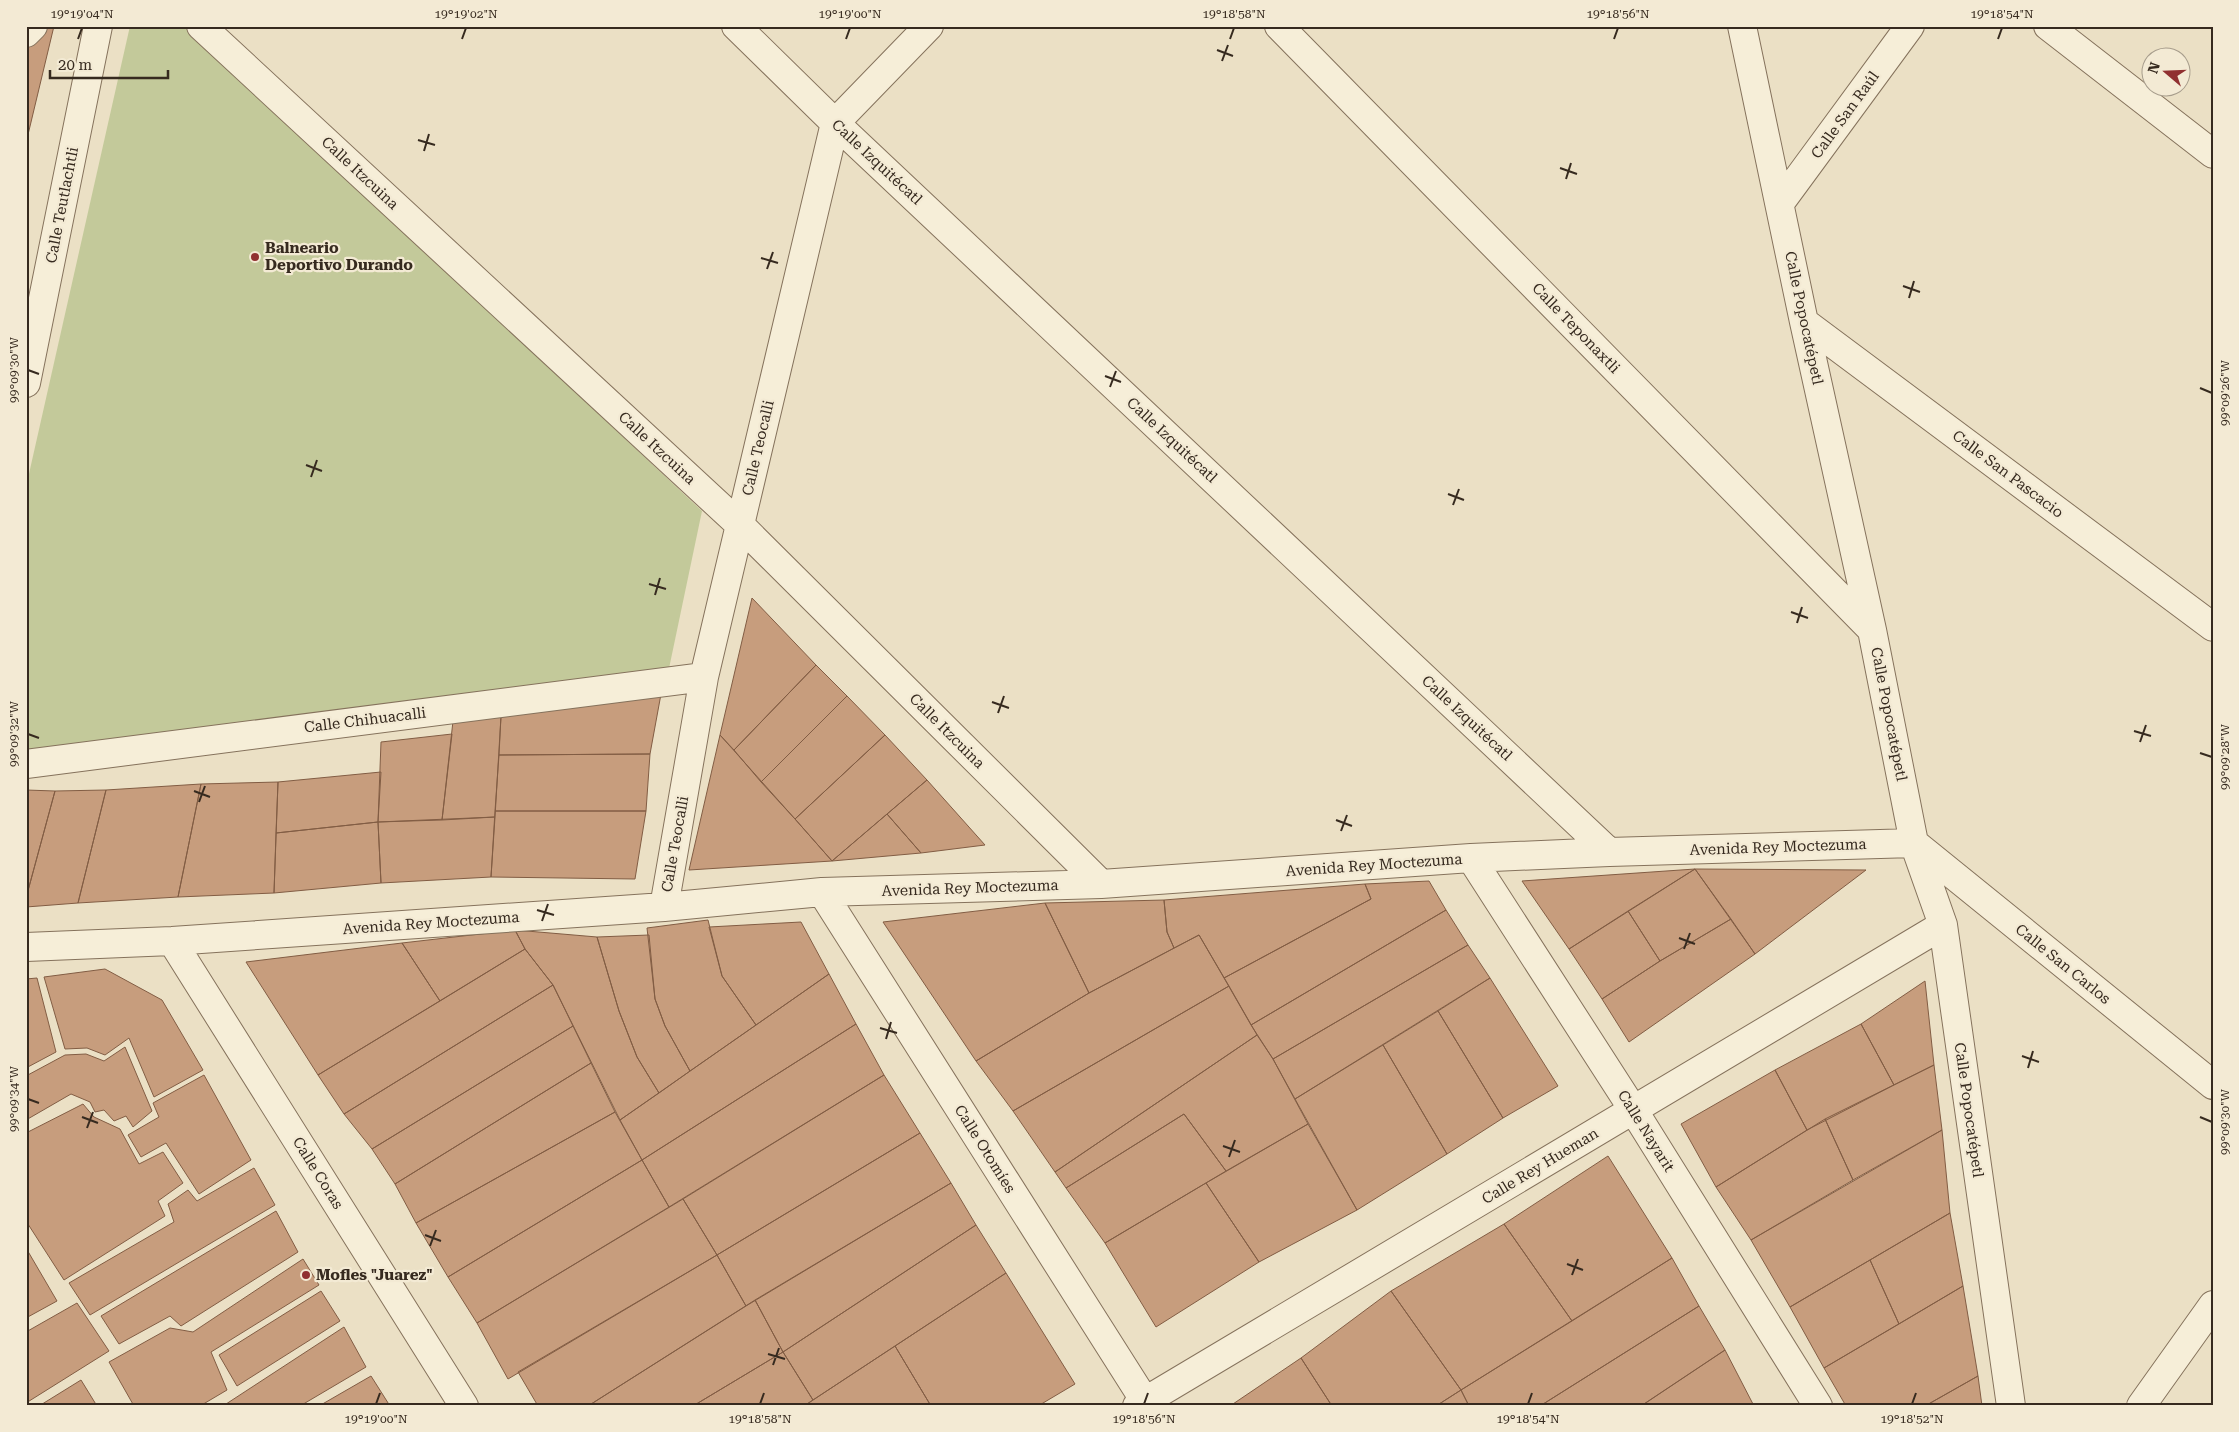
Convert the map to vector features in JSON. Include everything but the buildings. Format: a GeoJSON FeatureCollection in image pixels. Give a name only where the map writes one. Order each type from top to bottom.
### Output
{"type":"FeatureCollection","features":[{"type":"Feature","properties":{"kind":"street"},"geometry":{"type":"LineString","coordinates":[[26,33],[33,26]]}},
{"type":"Feature","properties":{"kind":"street","name":"Calle Teutlachtli"},"geometry":{"type":"LineString","coordinates":[[28,372],[98,26]]}},
{"type":"Feature","properties":{"kind":"street","name":"Calle Itzcuina"},"geometry":{"type":"LineString","coordinates":[[201,26],[740,525],[1101,884]]}},
{"type":"Feature","properties":{"kind":"street","name":"Calle Izquitécatl"},"geometry":{"type":"LineString","coordinates":[[736,26],[835,123],[1610,852]]}},
{"type":"Feature","properties":{"kind":"street"},"geometry":{"type":"LineString","coordinates":[[835,123],[929,26]]}},
{"type":"Feature","properties":{"kind":"street","name":"Calle Teponaxtli"},"geometry":{"type":"LineString","coordinates":[[1279,26],[1872,630]]}},
{"type":"Feature","properties":{"kind":"street","name":"Calle Popocatépetl"},"geometry":{"type":"LineString","coordinates":[[1742,26],[1804,322],[1872,630],[1914,843],[1943,925],[2016,1402]]}},
{"type":"Feature","properties":{"kind":"street","name":"Calle San Raúl"},"geometry":{"type":"LineString","coordinates":[[1780,203],[1910,26]]}},
{"type":"Feature","properties":{"kind":"street"},"geometry":{"type":"LineString","coordinates":[[2048,26],[2213,154]]}},
{"type":"Feature","properties":{"kind":"street","name":"Calle Teocalli"},"geometry":{"type":"LineString","coordinates":[[664,907],[704,676],[835,123]]}},
{"type":"Feature","properties":{"kind":"street","name":"Calle San Pascacio"},"geometry":{"type":"LineString","coordinates":[[1804,322],[2213,627]]}},
{"type":"Feature","properties":{"kind":"street","name":"Calle Chihuacalli"},"geometry":{"type":"LineString","coordinates":[[26,764],[704,676]]}},
{"type":"Feature","properties":{"kind":"street","name":"Avenida Rey Moctezuma"},"geometry":{"type":"LineString","coordinates":[[26,946],[172,941],[664,907],[822,892],[1101,884],[1471,858],[1914,843]]}},
{"type":"Feature","properties":{"kind":"street","name":"Calle San Carlos"},"geometry":{"type":"LineString","coordinates":[[1914,843],[2213,1085]]}},
{"type":"Feature","properties":{"kind":"street","name":"Calle Nayarit"},"geometry":{"type":"LineString","coordinates":[[1471,858],[1634,1111],[1818,1406]]}},
{"type":"Feature","properties":{"kind":"street","name":"Calle Otomíes"},"geometry":{"type":"LineString","coordinates":[[822,892],[1143,1404]]}},
{"type":"Feature","properties":{"kind":"street","name":"Calle Rey Hueman"},"geometry":{"type":"LineString","coordinates":[[1143,1404],[1943,925]]}},
{"type":"Feature","properties":{"kind":"street","name":"Calle Coras"},"geometry":{"type":"LineString","coordinates":[[172,941],[464,1406]]}},
{"type":"Feature","properties":{"kind":"street"},"geometry":{"type":"LineString","coordinates":[[2141,1406],[2213,1305]]}},
{"type":"Feature","properties":{"kind":"green space","name":"Balneario Deportivo Durando"},"geometry":{"type":"Polygon","coordinates":[[[130,26],[186,26],[702,511],[667,678],[26,754],[26,487],[130,26]]]}},
{"type":"Feature","properties":{"kind":"place","name":"Balneario Deportivo Durando"},"geometry":{"type":"Point","coordinates":[255,257]}},
{"type":"Feature","properties":{"kind":"place","name":"Mofles \"Juarez\""},"geometry":{"type":"Point","coordinates":[306,1275]}}]}
